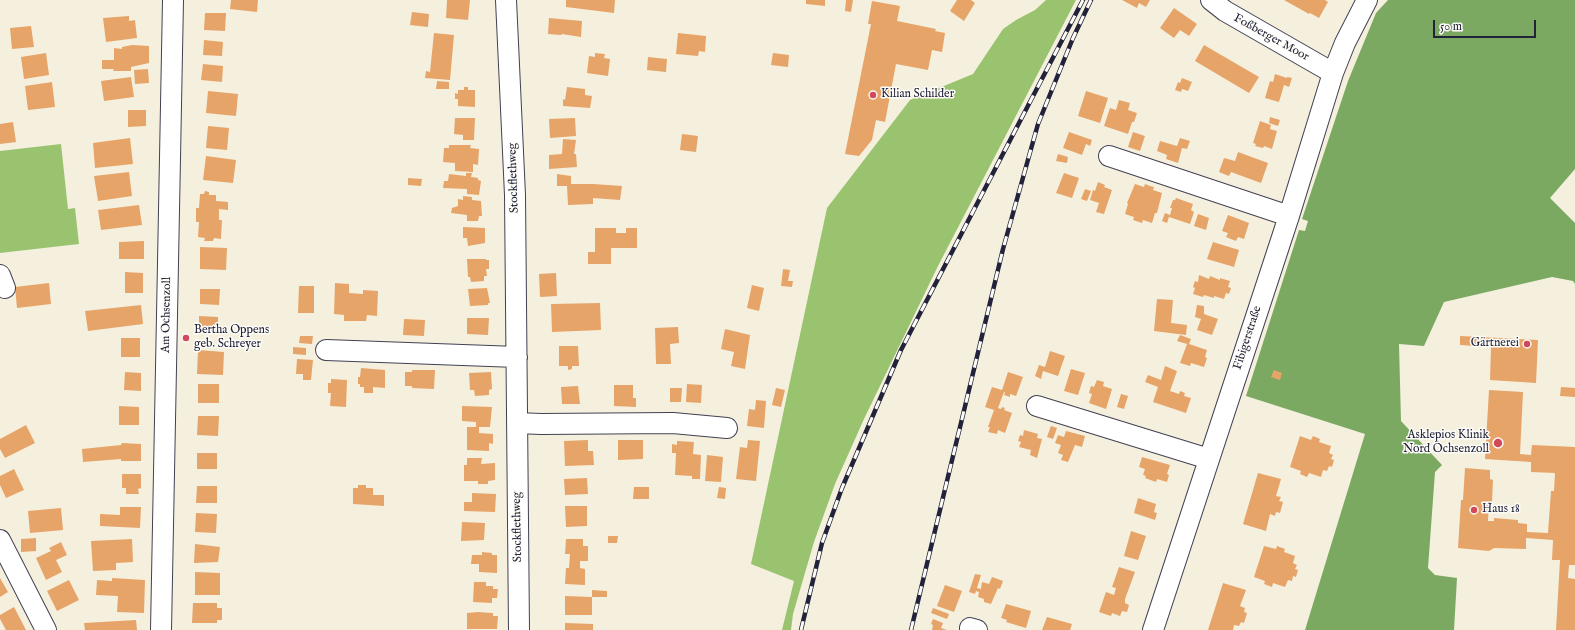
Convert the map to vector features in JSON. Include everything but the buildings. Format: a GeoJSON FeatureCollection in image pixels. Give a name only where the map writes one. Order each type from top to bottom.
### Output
{"type":"FeatureCollection","features":[{"type":"Feature","properties":{"kind":"street","name":"Am Ochsenzoll"},"geometry":{"type":"LineString","coordinates":[[161,630],[173,0]]}},
{"type":"Feature","properties":{"kind":"street","name":"Stockflethweg"},"geometry":{"type":"LineString","coordinates":[[506,0],[515,195],[519,630]]}},
{"type":"Feature","properties":{"kind":"street","name":"Foßberger Moor"},"geometry":{"type":"LineString","coordinates":[[1211,0],[1225,11],[1333,73]]}},
{"type":"Feature","properties":{"kind":"street","name":"Fibigerstraße"},"geometry":{"type":"LineString","coordinates":[[1153,630],[1289,216],[1333,73],[1344,44],[1368,0]]}},
{"type":"Feature","properties":{"kind":"street"},"geometry":{"type":"LineString","coordinates":[[1109,156],[1289,216]]}},
{"type":"Feature","properties":{"kind":"street"},"geometry":{"type":"LineString","coordinates":[[326,350],[517,357]]}},
{"type":"Feature","properties":{"kind":"street"},"geometry":{"type":"LineString","coordinates":[[1037,406],[1209,459]]}},
{"type":"Feature","properties":{"kind":"street"},"geometry":{"type":"LineString","coordinates":[[517,423],[673,424],[727,428]]}},
{"type":"Feature","properties":{"kind":"street"},"geometry":{"type":"LineString","coordinates":[[0,540],[46,630]]}},
{"type":"Feature","properties":{"kind":"green space"},"geometry":{"type":"Polygon","coordinates":[[[1046,0],[1076,0],[938,266],[864,419],[835,484],[814,542],[793,614],[791,630],[782,630],[794,581],[751,564],[827,208],[910,100],[973,74],[1003,29],[1035,10],[1046,0]]]}},
{"type":"Feature","properties":{"kind":"green space"},"geometry":{"type":"Polygon","coordinates":[[[1388,0],[1575,0],[1575,169],[1550,198],[1575,223],[1575,284],[1573,281],[1552,277],[1444,302],[1424,346],[1399,344],[1401,421],[1442,465],[1435,472],[1428,568],[1435,575],[1457,578],[1454,630],[1305,630],[1365,434],[1246,396],[1299,230],[1305,231],[1308,221],[1302,219],[1348,81],[1376,13],[1388,0]]]}},
{"type":"Feature","properties":{"kind":"green space"},"geometry":{"type":"Polygon","coordinates":[[[61,144],[68,209],[75,208],[79,244],[0,253],[0,151],[61,144]]]}},
{"type":"Feature","properties":{"kind":"railway"},"geometry":{"type":"LineString","coordinates":[[801,630],[822,543],[842,488],[901,350],[1083,0]]}},
{"type":"Feature","properties":{"kind":"railway"},"geometry":{"type":"LineString","coordinates":[[911,630],[1003,249],[1038,124],[1073,38],[1091,0]]}},
{"type":"Feature","properties":{"kind":"place","name":"Kilian Schilder"},"geometry":{"type":"Point","coordinates":[873,95]}},
{"type":"Feature","properties":{"kind":"place","name":"Bertha Oppens geb. Schreyer"},"geometry":{"type":"Point","coordinates":[186,338]}},
{"type":"Feature","properties":{"kind":"place","name":"Gärtnerei"},"geometry":{"type":"Point","coordinates":[1527,344]}},
{"type":"Feature","properties":{"kind":"place","name":"Asklepios Klinik Nord Ochsenzoll"},"geometry":{"type":"Point","coordinates":[1498,443]}},
{"type":"Feature","properties":{"kind":"place","name":"Haus 18"},"geometry":{"type":"Point","coordinates":[1474,510]}}]}
